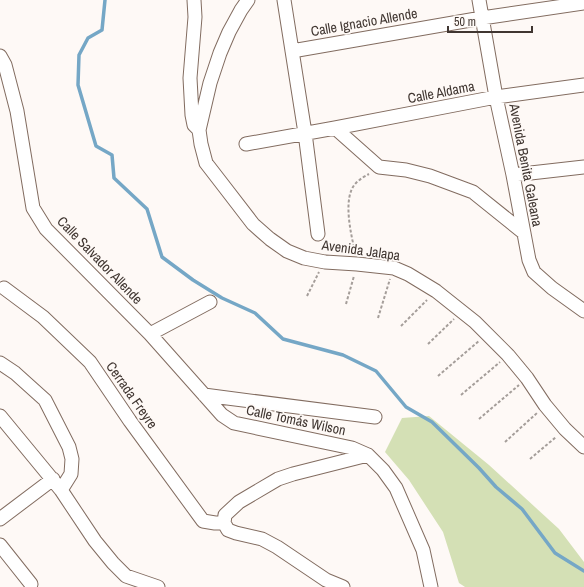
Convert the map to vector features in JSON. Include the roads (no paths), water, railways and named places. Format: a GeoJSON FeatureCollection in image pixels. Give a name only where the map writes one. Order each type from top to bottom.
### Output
{"type":"FeatureCollection","features":[{"type":"Feature","properties":{"kind":"street"},"geometry":{"type":"LineString","coordinates":[[194,0],[195,17],[190,78],[192,115],[194,125],[199,130]]}},
{"type":"Feature","properties":{"kind":"street"},"geometry":{"type":"LineString","coordinates":[[199,130],[210,83],[220,53],[232,26],[248,0]]}},
{"type":"Feature","properties":{"kind":"street"},"geometry":{"type":"LineString","coordinates":[[284,0],[305,134],[318,234]]}},
{"type":"Feature","properties":{"kind":"street","name":"Avenida Benita Galeana"},"geometry":{"type":"LineString","coordinates":[[479,0],[496,97],[529,260],[534,272],[552,288],[584,311]]}},
{"type":"Feature","properties":{"kind":"street","name":"Calle Ignacio Allende"},"geometry":{"type":"LineString","coordinates":[[292,51],[482,18],[584,3]]}},
{"type":"Feature","properties":{"kind":"street","name":"Calle Salvador Allende"},"geometry":{"type":"LineString","coordinates":[[0,56],[17,111],[33,208],[46,229],[150,334],[204,394]]}},
{"type":"Feature","properties":{"kind":"street","name":"Calle Aldama"},"geometry":{"type":"LineString","coordinates":[[246,144],[496,97],[584,85]]}},
{"type":"Feature","properties":{"kind":"street"},"geometry":{"type":"LineString","coordinates":[[335,128],[379,167],[406,170],[430,176],[473,192],[524,233]]}},
{"type":"Feature","properties":{"kind":"street","name":"Avenida Jalapa"},"geometry":{"type":"LineString","coordinates":[[199,130],[200,144],[206,163],[253,224],[270,239],[287,251],[304,258],[324,262],[394,268],[408,274],[436,291],[475,322],[508,355],[527,378],[545,405],[565,429],[584,447]]}},
{"type":"Feature","properties":{"kind":"street"},"geometry":{"type":"LineString","coordinates":[[512,175],[584,167]]}},
{"type":"Feature","properties":{"kind":"street","name":"Cerrada Freyre"},"geometry":{"type":"LineString","coordinates":[[4,288],[43,317],[90,362],[130,421],[203,521],[224,523]]}},
{"type":"Feature","properties":{"kind":"street"},"geometry":{"type":"LineString","coordinates":[[150,334],[210,302]]}},
{"type":"Feature","properties":{"kind":"street"},"geometry":{"type":"LineString","coordinates":[[0,363],[14,372],[45,400],[70,447],[72,459],[71,474],[61,490]]}},
{"type":"Feature","properties":{"kind":"street","name":"Calle Tomás Wilson"},"geometry":{"type":"LineString","coordinates":[[204,394],[375,417]]}},
{"type":"Feature","properties":{"kind":"street","name":"Calle Tomás Wilson"},"geometry":{"type":"LineString","coordinates":[[204,394],[222,415],[234,423],[340,445],[352,448],[368,455],[383,470],[396,488],[423,550],[431,587]]}},
{"type":"Feature","properties":{"kind":"street"},"geometry":{"type":"LineString","coordinates":[[0,416],[53,479],[95,541],[113,563],[126,576],[158,587]]}},
{"type":"Feature","properties":{"kind":"street"},"geometry":{"type":"LineString","coordinates":[[343,587],[321,583],[277,547],[262,539],[228,530],[224,523],[225,516],[239,502],[278,479],[368,455]]}},
{"type":"Feature","properties":{"kind":"street"},"geometry":{"type":"LineString","coordinates":[[0,519],[53,479]]}},
{"type":"Feature","properties":{"kind":"street"},"geometry":{"type":"LineString","coordinates":[[0,545],[31,584]]}},
{"type":"Feature","properties":{"kind":"waterway"},"geometry":{"type":"LineString","coordinates":[[105,0],[102,30],[88,38],[79,55],[78,85],[96,146],[112,155],[114,178],[147,209],[162,257],[193,280],[222,298],[255,313],[283,339],[343,355],[376,371],[406,407],[432,422],[479,468],[496,487],[522,509],[555,553],[584,571]]}}]}
